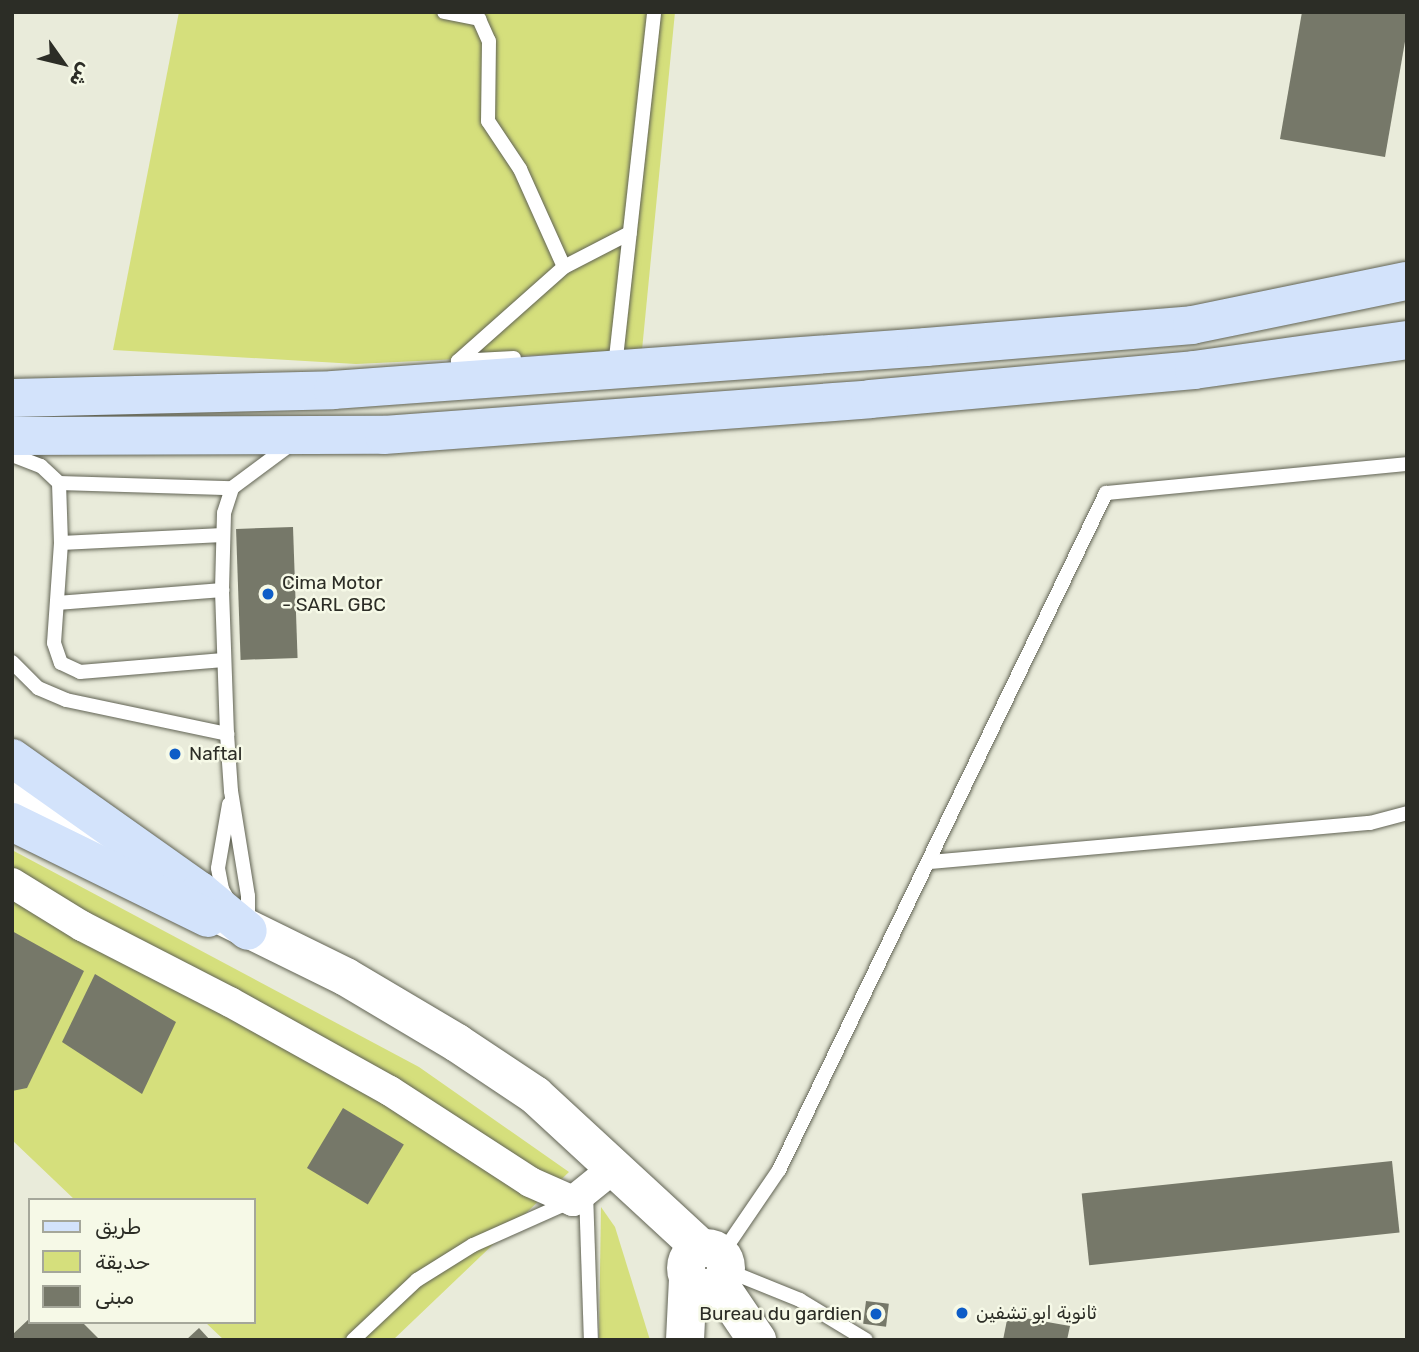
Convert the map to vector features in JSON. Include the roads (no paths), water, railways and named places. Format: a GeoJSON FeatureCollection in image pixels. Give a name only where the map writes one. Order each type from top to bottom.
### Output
{"type":"FeatureCollection","features":[{"type":"Feature","properties":{"kind":"main road"},"geometry":{"type":"LineString","coordinates":[[12,398],[333,390],[611,359],[1192,325],[1407,281]]}},
{"type":"Feature","properties":{"kind":"main road"},"geometry":{"type":"LineString","coordinates":[[12,436],[384,435],[911,395],[1194,370],[1407,340]]}},
{"type":"Feature","properties":{"kind":"main road"},"geometry":{"type":"LineString","coordinates":[[12,758],[204,877],[248,931]]}},
{"type":"Feature","properties":{"kind":"main road"},"geometry":{"type":"LineString","coordinates":[[12,792],[248,931],[346,976],[457,1043],[535,1095],[591,1186],[707,1269],[757,1340]]}},
{"type":"Feature","properties":{"kind":"main road"},"geometry":{"type":"LineString","coordinates":[[12,822],[189,911],[248,931]]}},
{"type":"Feature","properties":{"kind":"main road"},"geometry":{"type":"LineString","coordinates":[[685,1340],[707,1269]]}},
{"type":"Feature","properties":{"kind":"main road"},"geometry":{"type":"LineString","coordinates":[[707,1269],[709,1340]]}},
{"type":"Feature","properties":{"kind":"street"},"geometry":{"type":"LineString","coordinates":[[12,883],[82,926],[230,1002],[390,1090],[530,1182],[591,1186]]}},
{"type":"Feature","properties":{"kind":"lane"},"geometry":{"type":"LineString","coordinates":[[444,12],[479,19],[489,41],[488,121],[520,169],[564,267]]}},
{"type":"Feature","properties":{"kind":"lane"},"geometry":{"type":"LineString","coordinates":[[611,359],[630,233],[654,12]]}},
{"type":"Feature","properties":{"kind":"lane"},"geometry":{"type":"LineString","coordinates":[[524,357],[458,361],[564,267],[630,233]]}},
{"type":"Feature","properties":{"kind":"lane"},"geometry":{"type":"LineString","coordinates":[[248,931],[246,881],[231,791],[227,734],[222,590],[224,513],[232,488],[303,436]]}},
{"type":"Feature","properties":{"kind":"lane"},"geometry":{"type":"LineString","coordinates":[[12,455],[41,466],[59,483],[232,488]]}},
{"type":"Feature","properties":{"kind":"lane"},"geometry":{"type":"LineString","coordinates":[[866,1340],[800,1300],[707,1269],[779,1170],[1106,493],[1407,464]]}},
{"type":"Feature","properties":{"kind":"lane"},"geometry":{"type":"LineString","coordinates":[[59,483],[61,542],[56,653],[69,669],[80,673],[223,660]]}},
{"type":"Feature","properties":{"kind":"lane"},"geometry":{"type":"LineString","coordinates":[[61,542],[223,535]]}},
{"type":"Feature","properties":{"kind":"lane"},"geometry":{"type":"LineString","coordinates":[[57,604],[222,590]]}},
{"type":"Feature","properties":{"kind":"lane"},"geometry":{"type":"LineString","coordinates":[[12,662],[38,688],[66,700],[227,734]]}},
{"type":"Feature","properties":{"kind":"lane"},"geometry":{"type":"LineString","coordinates":[[204,877],[231,791]]}},
{"type":"Feature","properties":{"kind":"lane"},"geometry":{"type":"LineString","coordinates":[[930,862],[1370,823],[1407,813]]}},
{"type":"Feature","properties":{"kind":"lane"},"geometry":{"type":"LineString","coordinates":[[353,1340],[416,1280],[473,1245],[591,1186],[591,1340]]}},
{"type":"Feature","properties":{"kind":"place","name":"Cima Motor - SARL GBC"},"geometry":{"type":"Point","coordinates":[268,594]}},
{"type":"Feature","properties":{"kind":"place","name":"Naftal"},"geometry":{"type":"Point","coordinates":[175,754]}},
{"type":"Feature","properties":{"kind":"place","name":"ثانوية ابو تشفين"},"geometry":{"type":"Point","coordinates":[962,1313]}},
{"type":"Feature","properties":{"kind":"place","name":"Bureau du gardien"},"geometry":{"type":"Point","coordinates":[876,1314]}}]}
